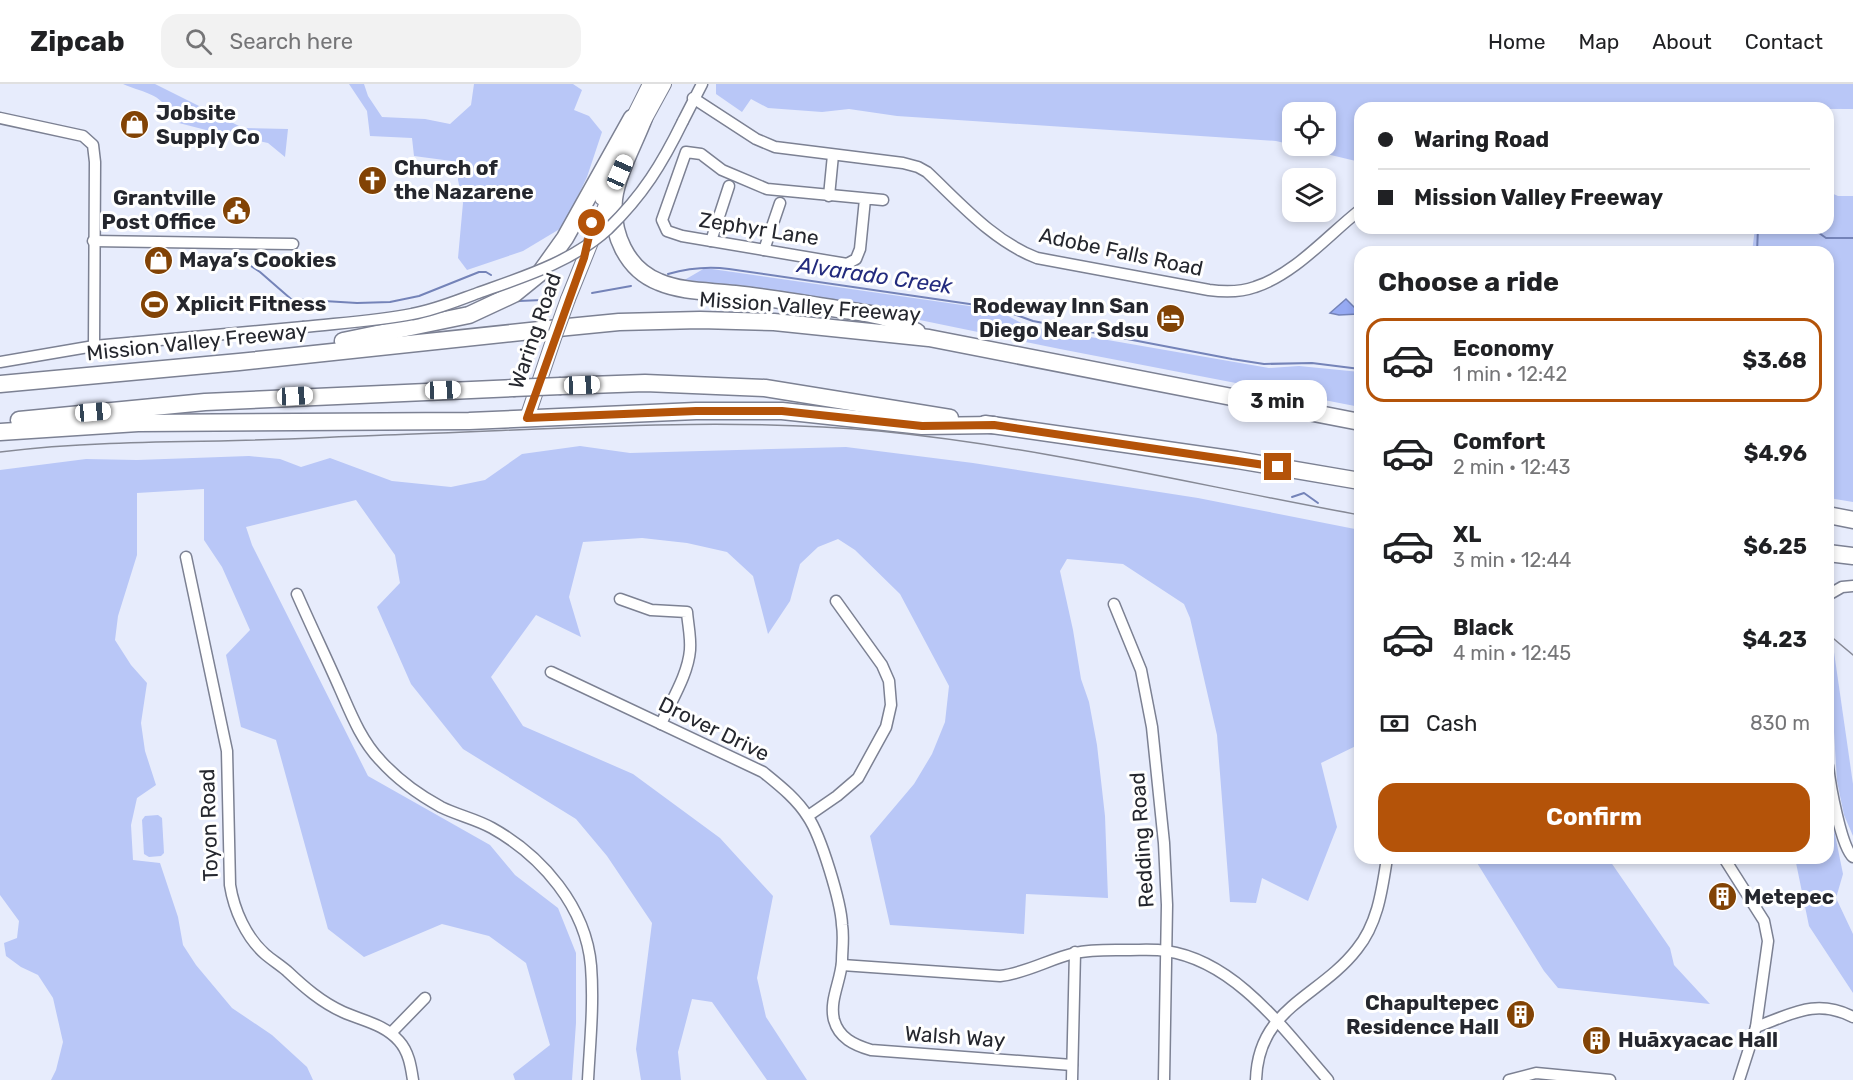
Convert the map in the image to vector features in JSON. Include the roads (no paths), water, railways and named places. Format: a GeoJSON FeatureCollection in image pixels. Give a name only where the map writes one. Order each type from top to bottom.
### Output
{"type":"FeatureCollection","features":[{"type":"Feature","properties":{"kind":"highway"},"geometry":{"type":"LineString","coordinates":[[638,118],[614,197],[614,214],[617,233],[624,251],[634,265],[647,276],[658,282],[674,286],[762,297],[891,319],[929,338]]}},
{"type":"Feature","properties":{"kind":"highway"},"geometry":{"type":"LineString","coordinates":[[239,362],[455,319],[484,310],[514,294],[540,273],[565,238],[638,118]]}},
{"type":"Feature","properties":{"kind":"highway","name":"Mission Valley Freeway"},"geometry":{"type":"LineString","coordinates":[[0,384],[239,362],[568,327],[654,321],[774,322],[929,338],[1354,421]]}},
{"type":"Feature","properties":{"kind":"highway"},"geometry":{"type":"LineString","coordinates":[[0,422],[205,402],[513,388],[645,383],[765,388],[1354,480]]}},
{"type":"Feature","properties":{"kind":"highway"},"geometry":{"type":"LineString","coordinates":[[0,432],[138,423],[324,421],[368,423],[696,411],[782,411],[922,426],[994,425]]}},
{"type":"Feature","properties":{"kind":"highway"},"geometry":{"type":"LineString","coordinates":[[1834,516],[1853,520]]}},
{"type":"Feature","properties":{"kind":"highway"},"geometry":{"type":"LineString","coordinates":[[1834,554],[1853,556]]}},
{"type":"Feature","properties":{"kind":"main road","name":"Waring Road"},"geometry":{"type":"LineString","coordinates":[[527,418],[568,299],[599,225],[650,84]]}},
{"type":"Feature","properties":{"kind":"main road","name":"Waring Road"},"geometry":{"type":"LineString","coordinates":[[638,118],[664,84]]}},
{"type":"Feature","properties":{"kind":"street"},"geometry":{"type":"LineString","coordinates":[[0,362],[94,346],[303,327],[411,314],[432,309],[535,273],[574,253],[606,230],[636,200],[662,165],[693,98],[702,84]]}},
{"type":"Feature","properties":{"kind":"street","name":"Adobe Falls Road"},"geometry":{"type":"LineString","coordinates":[[693,98],[766,144],[775,147],[903,163],[918,167],[927,172],[982,224],[1037,258],[1209,290],[1227,292],[1253,288],[1273,280],[1354,216]]}},
{"type":"Feature","properties":{"kind":"street"},"geometry":{"type":"LineString","coordinates":[[0,118],[83,136],[93,145],[94,346]]}},
{"type":"Feature","properties":{"kind":"street","name":"Zephyr Lane"},"geometry":{"type":"LineString","coordinates":[[829,196],[767,189],[722,170],[701,154],[686,152],[662,220],[667,231],[682,236],[847,264],[856,259],[860,249],[865,199]]}},
{"type":"Feature","properties":{"kind":"street"},"geometry":{"type":"LineString","coordinates":[[832,155],[829,196],[884,200]]}},
{"type":"Feature","properties":{"kind":"street"},"geometry":{"type":"LineString","coordinates":[[711,241],[729,186]]}},
{"type":"Feature","properties":{"kind":"street"},"geometry":{"type":"LineString","coordinates":[[764,250],[780,203]]}},
{"type":"Feature","properties":{"kind":"street"},"geometry":{"type":"LineString","coordinates":[[93,241],[293,244]]}},
{"type":"Feature","properties":{"kind":"street","name":"Toyon Road"},"geometry":{"type":"LineString","coordinates":[[186,556],[227,751],[230,885],[242,922],[255,943],[310,992],[344,1012],[382,1026],[391,1033],[401,1043],[409,1059],[413,1080]]}},
{"type":"Feature","properties":{"kind":"street"},"geometry":{"type":"LineString","coordinates":[[1834,592],[1842,587],[1853,586]]}},
{"type":"Feature","properties":{"kind":"street"},"geometry":{"type":"LineString","coordinates":[[297,594],[360,732],[379,759],[417,792],[442,807],[493,828],[526,852],[537,861],[566,896],[582,927],[591,964],[592,1002],[588,1080]]}},
{"type":"Feature","properties":{"kind":"street"},"geometry":{"type":"LineString","coordinates":[[620,599],[651,610],[687,612],[690,653],[661,724]]}},
{"type":"Feature","properties":{"kind":"street"},"geometry":{"type":"LineString","coordinates":[[808,816],[858,778],[886,728],[890,713],[891,689],[886,673],[836,601]]}},
{"type":"Feature","properties":{"kind":"street","name":"Redding Road"},"geometry":{"type":"LineString","coordinates":[[1114,604],[1141,670],[1152,727],[1164,843],[1167,905],[1164,1080]]}},
{"type":"Feature","properties":{"kind":"street","name":"Drover Drive"},"geometry":{"type":"LineString","coordinates":[[551,672],[763,772],[787,792],[808,816],[817,834],[843,926],[842,965],[833,1009],[834,1022],[840,1033]]}},
{"type":"Feature","properties":{"kind":"street"},"geometry":{"type":"LineString","coordinates":[[1834,798],[1848,853],[1853,857]]}},
{"type":"Feature","properties":{"kind":"street"},"geometry":{"type":"LineString","coordinates":[[1256,1080],[1261,1047],[1276,1021],[1295,1003],[1341,968],[1371,928],[1381,898],[1386,864]]}},
{"type":"Feature","properties":{"kind":"street"},"geometry":{"type":"LineString","coordinates":[[1728,864],[1764,921],[1768,941],[1756,1027],[1739,1080]]}},
{"type":"Feature","properties":{"kind":"street"},"geometry":{"type":"LineString","coordinates":[[842,965],[1000,976],[1020,972],[1075,952],[1167,951],[1196,960],[1223,974],[1252,995],[1328,1080]]}},
{"type":"Feature","properties":{"kind":"street"},"geometry":{"type":"LineString","coordinates":[[1072,1080],[1075,952]]}},
{"type":"Feature","properties":{"kind":"street"},"geometry":{"type":"LineString","coordinates":[[391,1033],[425,998]]}},
{"type":"Feature","properties":{"kind":"street"},"geometry":{"type":"LineString","coordinates":[[1756,1027],[1816,1007],[1839,1010],[1853,1017]]}},
{"type":"Feature","properties":{"kind":"street","name":"Walsh Way"},"geometry":{"type":"LineString","coordinates":[[840,1033],[856,1045],[871,1050],[1072,1065]]}},
{"type":"Feature","properties":{"kind":"street"},"geometry":{"type":"LineString","coordinates":[[1509,1080],[1536,1073],[1610,1080]]}},
{"type":"Feature","properties":{"kind":"waterway","name":"Alvarado Creek"},"geometry":{"type":"LineString","coordinates":[[1757,246],[1758,234]]}},
{"type":"Feature","properties":{"kind":"waterway","name":"Alvarado Creek"},"geometry":{"type":"LineString","coordinates":[[1820,234],[1826,238],[1853,238]]}},
{"type":"Feature","properties":{"kind":"waterway","name":"Alvarado Creek"},"geometry":{"type":"LineString","coordinates":[[234,255],[260,272],[291,299],[357,303],[390,302],[419,296],[479,272],[491,275]]}},
{"type":"Feature","properties":{"kind":"waterway","name":"Alvarado Creek"},"geometry":{"type":"LineString","coordinates":[[668,274],[698,268],[729,269],[997,308],[1033,321],[1232,359],[1264,364],[1312,363],[1354,368]]}},
{"type":"Feature","properties":{"kind":"waterway","name":"Alvarado Creek"},"geometry":{"type":"LineString","coordinates":[[592,293],[631,286]]}},
{"type":"Feature","properties":{"kind":"waterway","name":"Alvarado Creek"},"geometry":{"type":"LineString","coordinates":[[519,301],[542,300]]}},
{"type":"Feature","properties":{"kind":"waterway"},"geometry":{"type":"LineString","coordinates":[[1292,497],[1304,493],[1318,503]]}},
{"type":"Feature","properties":{"kind":"tram line"},"geometry":{"type":"LineString","coordinates":[[0,452],[110,444],[694,424],[817,427],[879,431],[1000,447],[1121,468],[1354,514]]}},
{"type":"Feature","properties":{"kind":"tram line"},"geometry":{"type":"LineString","coordinates":[[1834,639],[1853,655]]}},
{"type":"Feature","properties":{"kind":"place","name":"Jobsite Supply Co"},"geometry":{"type":"Point","coordinates":[135,125]}},
{"type":"Feature","properties":{"kind":"place","name":"Church of the Nazarene"},"geometry":{"type":"Point","coordinates":[373,180]}},
{"type":"Feature","properties":{"kind":"place","name":"Grantville Post Office"},"geometry":{"type":"Point","coordinates":[237,210]}},
{"type":"Feature","properties":{"kind":"place","name":"Maya’s Cookies"},"geometry":{"type":"Point","coordinates":[158,260]}},
{"type":"Feature","properties":{"kind":"place","name":"Xplicit Fitness"},"geometry":{"type":"Point","coordinates":[155,304]}},
{"type":"Feature","properties":{"kind":"place","name":"Rodeway Inn San Diego Near Sdsu"},"geometry":{"type":"Point","coordinates":[1170,318]}},
{"type":"Feature","properties":{"kind":"place","name":"Metepec"},"geometry":{"type":"Point","coordinates":[1723,897]}},
{"type":"Feature","properties":{"kind":"place","name":"Chapultepec Residence Hall"},"geometry":{"type":"Point","coordinates":[1520,1015]}},
{"type":"Feature","properties":{"kind":"place","name":"Huāxyacac Hall"},"geometry":{"type":"Point","coordinates":[1597,1040]}}]}
